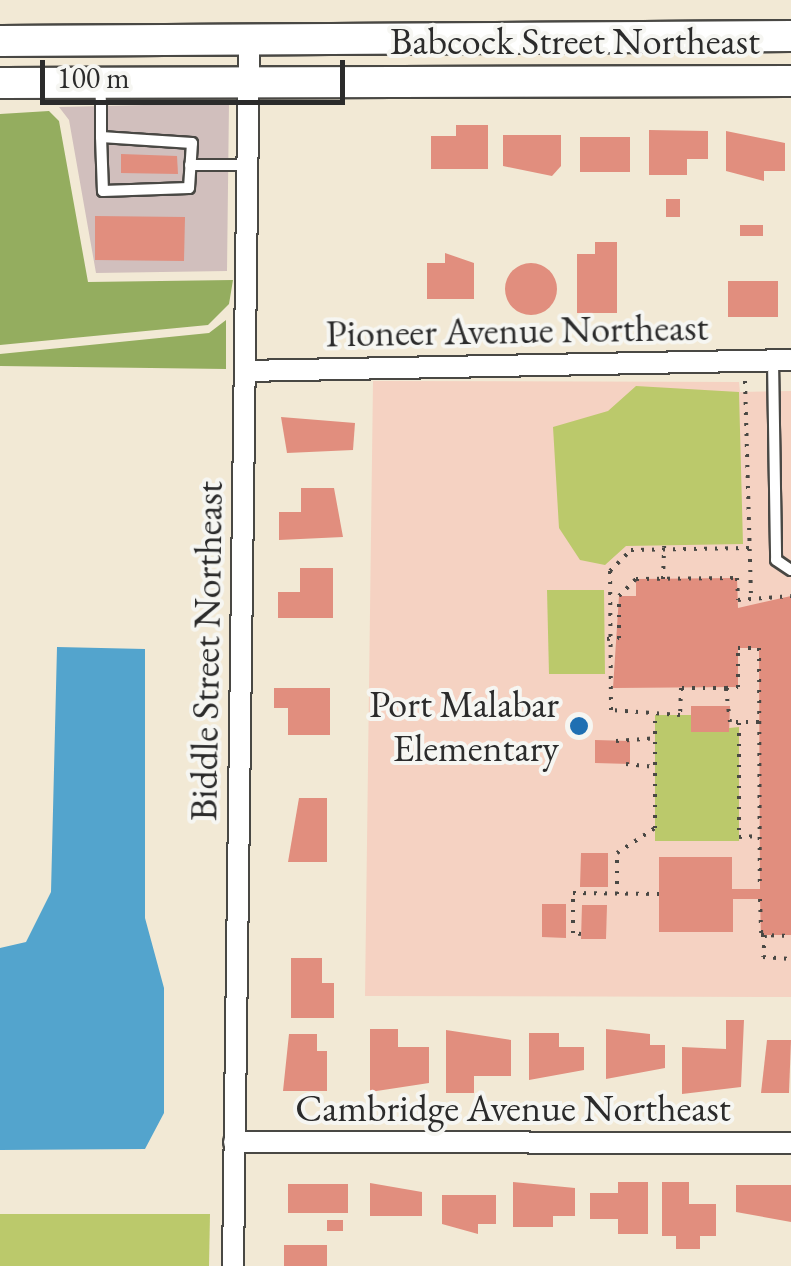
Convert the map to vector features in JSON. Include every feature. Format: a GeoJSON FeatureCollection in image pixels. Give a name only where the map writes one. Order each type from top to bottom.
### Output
{"type":"FeatureCollection","features":[{"type":"Feature","properties":{"kind":"main road","name":"Babcock Street Northeast"},"geometry":{"type":"LineString","coordinates":[[0,41],[791,36]]}},
{"type":"Feature","properties":{"kind":"main road","name":"Babcock Street Northeast"},"geometry":{"type":"LineString","coordinates":[[0,84],[791,81]]}},
{"type":"Feature","properties":{"kind":"street","name":"Biddle Street Northeast"},"geometry":{"type":"LineString","coordinates":[[233,1266],[248,38]]}},
{"type":"Feature","properties":{"kind":"street","name":"Pioneer Avenue Northeast"},"geometry":{"type":"LineString","coordinates":[[244,371],[782,360]]}},
{"type":"Feature","properties":{"kind":"street","name":"Cambridge Avenue Northeast"},"geometry":{"type":"LineString","coordinates":[[234,1142],[791,1143]]}},
{"type":"Feature","properties":{"kind":"lane"},"geometry":{"type":"LineString","coordinates":[[100,82],[103,191],[188,188],[192,143],[102,137]]}},
{"type":"Feature","properties":{"kind":"lane"},"geometry":{"type":"LineString","coordinates":[[190,166],[247,165]]}},
{"type":"Feature","properties":{"kind":"lane"},"geometry":{"type":"LineString","coordinates":[[782,360],[776,560],[791,570]]}},
{"type":"Feature","properties":{"kind":"path"},"geometry":{"type":"LineString","coordinates":[[746,372],[751,597]]}},
{"type":"Feature","properties":{"kind":"path"},"geometry":{"type":"LineString","coordinates":[[749,548],[664,548],[618,555],[607,639],[607,704],[655,719],[680,715],[682,688],[738,688],[738,648],[759,648],[760,890]]}},
{"type":"Feature","properties":{"kind":"path"},"geometry":{"type":"LineString","coordinates":[[662,579],[664,548]]}},
{"type":"Feature","properties":{"kind":"path"},"geometry":{"type":"LineString","coordinates":[[607,639],[619,638],[626,586],[662,579],[738,578],[738,600],[791,596]]}},
{"type":"Feature","properties":{"kind":"path"},"geometry":{"type":"LineString","coordinates":[[726,688],[730,722],[759,722]]}},
{"type":"Feature","properties":{"kind":"path"},"geometry":{"type":"LineString","coordinates":[[617,894],[617,853],[655,828],[655,719]]}},
{"type":"Feature","properties":{"kind":"path"},"geometry":{"type":"LineString","coordinates":[[739,722],[739,837],[760,836]]}},
{"type":"Feature","properties":{"kind":"path"},"geometry":{"type":"LineString","coordinates":[[616,740],[655,738]]}},
{"type":"Feature","properties":{"kind":"path"},"geometry":{"type":"LineString","coordinates":[[626,764],[655,767]]}},
{"type":"Feature","properties":{"kind":"path"},"geometry":{"type":"LineString","coordinates":[[573,933],[573,893],[659,894]]}},
{"type":"Feature","properties":{"kind":"path"},"geometry":{"type":"LineString","coordinates":[[760,899],[766,935],[763,957],[791,958]]}},
{"type":"Feature","properties":{"kind":"path"},"geometry":{"type":"LineString","coordinates":[[566,933],[582,934]]}},
{"type":"Feature","properties":{"kind":"path"},"geometry":{"type":"LineString","coordinates":[[766,935],[791,936]]}},
{"type":"Feature","properties":{"kind":"shaded area"},"geometry":{"type":"Polygon","coordinates":[[[229,103],[227,271],[96,273],[69,120],[59,107],[229,103]]]}},
{"type":"Feature","properties":{"kind":"shaded area","name":"Port Malabar Elementary"},"geometry":{"type":"Polygon","coordinates":[[[373,381],[739,382],[740,392],[791,391],[791,997],[365,996],[373,381]]]}},
{"type":"Feature","properties":{"kind":"green space"},"geometry":{"type":"Polygon","coordinates":[[[49,111],[59,121],[88,282],[233,280],[229,304],[208,325],[0,345],[0,114],[49,111]]]}},
{"type":"Feature","properties":{"kind":"green space"},"geometry":{"type":"Polygon","coordinates":[[[226,320],[226,369],[0,366],[0,354],[209,333],[226,320]]]}},
{"type":"Feature","properties":{"kind":"green space"},"geometry":{"type":"Polygon","coordinates":[[[636,386],[739,392],[743,544],[626,546],[605,565],[580,560],[559,528],[553,427],[608,411],[636,386]]]}},
{"type":"Feature","properties":{"kind":"green space"},"geometry":{"type":"Polygon","coordinates":[[[547,590],[604,590],[605,674],[549,674],[547,590]]]}},
{"type":"Feature","properties":{"kind":"green space"},"geometry":{"type":"Polygon","coordinates":[[[655,715],[691,715],[692,732],[739,727],[739,841],[655,841],[655,715]]]}},
{"type":"Feature","properties":{"kind":"green space"},"geometry":{"type":"Polygon","coordinates":[[[0,1214],[210,1214],[209,1266],[0,1266],[0,1214]]]}},
{"type":"Feature","properties":{"kind":"water"},"geometry":{"type":"Polygon","coordinates":[[[57,647],[145,649],[145,918],[164,988],[164,1113],[145,1149],[0,1150],[0,948],[26,942],[51,892],[57,647]]]}},
{"type":"Feature","properties":{"kind":"building"},"geometry":{"type":"Polygon","coordinates":[[[456,125],[488,125],[488,169],[431,169],[431,136],[456,136],[456,125]]]}},
{"type":"Feature","properties":{"kind":"building"},"geometry":{"type":"Polygon","coordinates":[[[649,130],[708,131],[708,159],[687,159],[687,175],[649,175],[649,130]]]}},
{"type":"Feature","properties":{"kind":"building"},"geometry":{"type":"Polygon","coordinates":[[[726,131],[785,143],[785,171],[764,171],[764,181],[726,171],[726,131]]]}},
{"type":"Feature","properties":{"kind":"building"},"geometry":{"type":"Polygon","coordinates":[[[503,135],[561,135],[561,166],[552,176],[503,166],[503,135]]]}},
{"type":"Feature","properties":{"kind":"building"},"geometry":{"type":"Polygon","coordinates":[[[580,137],[630,137],[630,172],[580,172],[580,137]]]}},
{"type":"Feature","properties":{"kind":"building"},"geometry":{"type":"Polygon","coordinates":[[[121,154],[177,156],[178,174],[121,173],[121,154]]]}},
{"type":"Feature","properties":{"kind":"building"},"geometry":{"type":"Polygon","coordinates":[[[666,199],[680,199],[680,217],[666,217],[666,199]]]}},
{"type":"Feature","properties":{"kind":"building"},"geometry":{"type":"Polygon","coordinates":[[[95,216],[185,217],[184,261],[95,260],[95,216]]]}},
{"type":"Feature","properties":{"kind":"building"},"geometry":{"type":"Polygon","coordinates":[[[740,225],[763,225],[763,236],[740,236],[740,225]]]}},
{"type":"Feature","properties":{"kind":"building"},"geometry":{"type":"Polygon","coordinates":[[[595,242],[617,242],[617,313],[577,313],[577,254],[595,254],[595,242]]]}},
{"type":"Feature","properties":{"kind":"building"},"geometry":{"type":"Polygon","coordinates":[[[445,253],[474,263],[474,299],[427,299],[427,263],[445,263],[445,253]]]}},
{"type":"Feature","properties":{"kind":"building"},"geometry":{"type":"Polygon","coordinates":[[[531,263],[549,271],[557,289],[549,307],[531,315],[513,307],[505,289],[513,271],[531,263]]]}},
{"type":"Feature","properties":{"kind":"building"},"geometry":{"type":"Polygon","coordinates":[[[728,281],[778,281],[778,317],[728,317],[728,281]]]}},
{"type":"Feature","properties":{"kind":"building"},"geometry":{"type":"Polygon","coordinates":[[[281,417],[355,423],[353,450],[287,453],[281,417]]]}},
{"type":"Feature","properties":{"kind":"building"},"geometry":{"type":"Polygon","coordinates":[[[301,488],[334,488],[343,537],[279,540],[279,512],[301,512],[301,488]]]}},
{"type":"Feature","properties":{"kind":"building"},"geometry":{"type":"Polygon","coordinates":[[[300,568],[333,568],[333,618],[278,618],[278,592],[300,592],[300,568]]]}},
{"type":"Feature","properties":{"kind":"building"},"geometry":{"type":"Polygon","coordinates":[[[737,578],[738,608],[791,596],[791,935],[761,935],[760,899],[733,899],[733,932],[659,932],[659,857],[732,857],[732,889],[760,889],[759,648],[738,648],[738,687],[613,688],[619,596],[636,596],[636,579],[737,578]]]}},
{"type":"Feature","properties":{"kind":"building"},"geometry":{"type":"Polygon","coordinates":[[[274,688],[330,688],[330,735],[288,735],[288,708],[274,708],[274,688]]]}},
{"type":"Feature","properties":{"kind":"building"},"geometry":{"type":"Polygon","coordinates":[[[691,706],[730,706],[729,732],[691,732],[691,706]]]}},
{"type":"Feature","properties":{"kind":"building"},"geometry":{"type":"Polygon","coordinates":[[[595,740],[630,741],[630,764],[595,763],[595,740]]]}},
{"type":"Feature","properties":{"kind":"building"},"geometry":{"type":"Polygon","coordinates":[[[299,798],[327,798],[327,862],[288,862],[299,798]]]}},
{"type":"Feature","properties":{"kind":"building"},"geometry":{"type":"Polygon","coordinates":[[[581,853],[608,853],[608,887],[580,887],[581,853]]]}},
{"type":"Feature","properties":{"kind":"building"},"geometry":{"type":"Polygon","coordinates":[[[542,904],[566,904],[566,938],[542,937],[542,904]]]}},
{"type":"Feature","properties":{"kind":"building"},"geometry":{"type":"Polygon","coordinates":[[[582,905],[607,905],[606,939],[581,939],[582,905]]]}},
{"type":"Feature","properties":{"kind":"building"},"geometry":{"type":"Polygon","coordinates":[[[291,958],[322,958],[322,983],[334,983],[334,1018],[291,1018],[291,958]]]}},
{"type":"Feature","properties":{"kind":"building"},"geometry":{"type":"Polygon","coordinates":[[[726,1020],[744,1020],[741,1087],[682,1094],[682,1047],[726,1049],[726,1020]]]}},
{"type":"Feature","properties":{"kind":"building"},"geometry":{"type":"Polygon","coordinates":[[[370,1029],[398,1029],[398,1047],[429,1047],[429,1083],[370,1092],[370,1029]]]}},
{"type":"Feature","properties":{"kind":"building"},"geometry":{"type":"Polygon","coordinates":[[[606,1029],[650,1034],[650,1045],[665,1045],[665,1068],[606,1079],[606,1029]]]}},
{"type":"Feature","properties":{"kind":"building"},"geometry":{"type":"Polygon","coordinates":[[[446,1030],[511,1040],[511,1076],[474,1076],[474,1093],[446,1093],[446,1030]]]}},
{"type":"Feature","properties":{"kind":"building"},"geometry":{"type":"Polygon","coordinates":[[[529,1033],[559,1033],[559,1047],[584,1047],[584,1070],[529,1080],[529,1033]]]}},
{"type":"Feature","properties":{"kind":"building"},"geometry":{"type":"Polygon","coordinates":[[[289,1034],[317,1034],[317,1051],[327,1051],[327,1091],[283,1091],[289,1034]]]}},
{"type":"Feature","properties":{"kind":"building"},"geometry":{"type":"Polygon","coordinates":[[[767,1040],[791,1040],[789,1093],[761,1093],[767,1040]]]}},
{"type":"Feature","properties":{"kind":"building"},"geometry":{"type":"Polygon","coordinates":[[[513,1182],[575,1188],[575,1216],[553,1216],[553,1227],[513,1227],[513,1182]]]}},
{"type":"Feature","properties":{"kind":"building"},"geometry":{"type":"Polygon","coordinates":[[[618,1182],[648,1182],[648,1234],[618,1234],[618,1219],[590,1219],[590,1193],[618,1193],[618,1182]]]}},
{"type":"Feature","properties":{"kind":"building"},"geometry":{"type":"Polygon","coordinates":[[[662,1182],[689,1182],[689,1204],[716,1204],[716,1236],[700,1236],[700,1249],[676,1249],[676,1236],[662,1236],[662,1182]]]}},
{"type":"Feature","properties":{"kind":"building"},"geometry":{"type":"Polygon","coordinates":[[[370,1183],[422,1192],[422,1216],[370,1216],[370,1183]]]}},
{"type":"Feature","properties":{"kind":"building"},"geometry":{"type":"Polygon","coordinates":[[[288,1184],[348,1184],[348,1213],[288,1213],[288,1184]]]}},
{"type":"Feature","properties":{"kind":"building"},"geometry":{"type":"Polygon","coordinates":[[[736,1185],[791,1185],[791,1222],[736,1212],[736,1185]]]}},
{"type":"Feature","properties":{"kind":"building"},"geometry":{"type":"Polygon","coordinates":[[[442,1195],[496,1195],[496,1224],[478,1224],[478,1234],[442,1224],[442,1195]]]}},
{"type":"Feature","properties":{"kind":"building"},"geometry":{"type":"Polygon","coordinates":[[[327,1220],[343,1220],[343,1231],[327,1231],[327,1220]]]}},
{"type":"Feature","properties":{"kind":"building"},"geometry":{"type":"Polygon","coordinates":[[[284,1245],[327,1245],[327,1266],[284,1266],[284,1245]]]}},
{"type":"Feature","properties":{"kind":"place","name":"Port Malabar Elementary"},"geometry":{"type":"Point","coordinates":[579,726]}}]}
